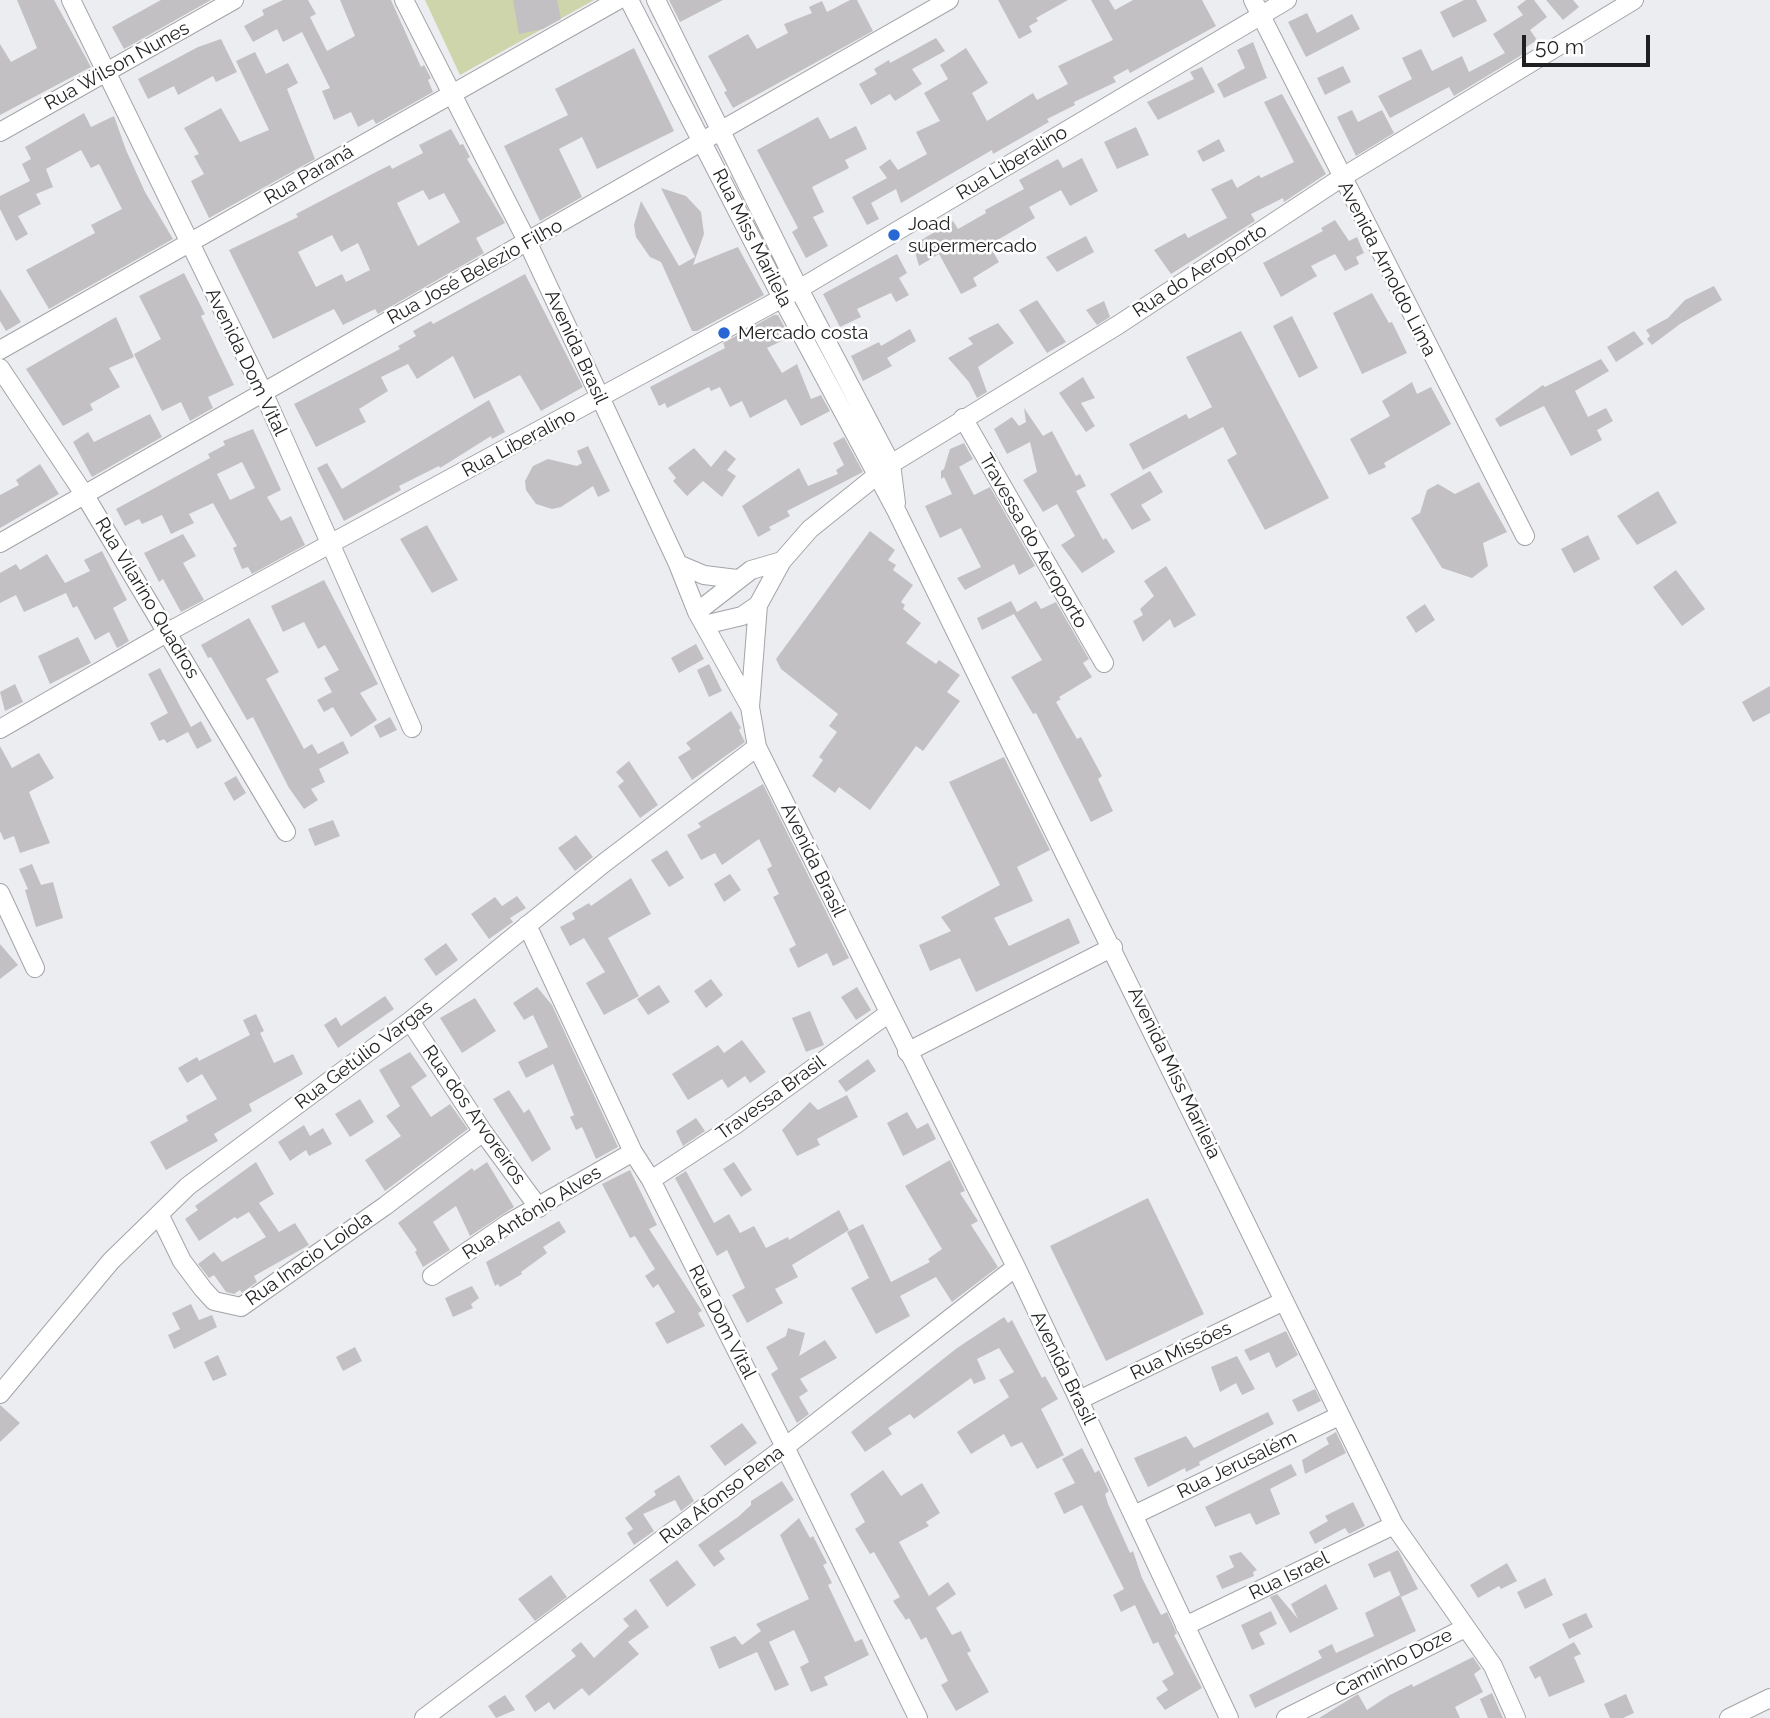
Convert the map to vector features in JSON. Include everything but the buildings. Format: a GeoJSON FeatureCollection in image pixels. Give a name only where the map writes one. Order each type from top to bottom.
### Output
{"type":"FeatureCollection","features":[{"type":"Feature","properties":{"kind":"street","name":"Avenida Dom Vital"},"geometry":{"type":"LineString","coordinates":[[71,0],[188,244],[264,394],[412,728]]}},
{"type":"Feature","properties":{"kind":"street","name":"Rua Wilson Nunes"},"geometry":{"type":"LineString","coordinates":[[0,132],[234,0]]}},
{"type":"Feature","properties":{"kind":"street","name":"Avenida Brasil"},"geometry":{"type":"LineString","coordinates":[[404,0],[528,243],[678,564],[700,618],[750,707],[757,747],[1016,1267],[1229,1718]]}},
{"type":"Feature","properties":{"kind":"street","name":"Rua Paraná"},"geometry":{"type":"LineString","coordinates":[[0,350],[618,0]]}},
{"type":"Feature","properties":{"kind":"street","name":"Rua Miss Marilela"},"geometry":{"type":"LineString","coordinates":[[629,0],[782,298],[884,469]]}},
{"type":"Feature","properties":{"kind":"street","name":"Rua Miss Marilela"},"geometry":{"type":"LineString","coordinates":[[656,0],[722,130],[884,469]]}},
{"type":"Feature","properties":{"kind":"street","name":"Rua José Belezio Filho"},"geometry":{"type":"LineString","coordinates":[[0,543],[949,0]]}},
{"type":"Feature","properties":{"kind":"street","name":"Rua Liberalino"},"geometry":{"type":"LineString","coordinates":[[0,729],[168,632],[799,289],[1257,8],[1287,0]]}},
{"type":"Feature","properties":{"kind":"street","name":"Rua do Aeroporto"},"geometry":{"type":"LineString","coordinates":[[758,604],[782,561],[810,529],[884,469],[1118,325],[1341,178],[1634,0]]}},
{"type":"Feature","properties":{"kind":"street","name":"Avenida Arnoldo Lima"},"geometry":{"type":"LineString","coordinates":[[1257,8],[1525,536]]}},
{"type":"Feature","properties":{"kind":"street","name":"Rua Vilarino Quadros"},"geometry":{"type":"LineString","coordinates":[[0,368],[84,494],[286,832]]}},
{"type":"Feature","properties":{"kind":"street","name":"Travessa do Aeroporto"},"geometry":{"type":"LineString","coordinates":[[963,418],[1104,663]]}},
{"type":"Feature","properties":{"kind":"street","name":"Avenida Miss Marileia"},"geometry":{"type":"LineString","coordinates":[[884,469],[896,510],[1113,947],[1394,1525],[1493,1665],[1516,1718]]}},
{"type":"Feature","properties":{"kind":"street"},"geometry":{"type":"LineString","coordinates":[[700,618],[737,579],[769,563],[782,561]]}},
{"type":"Feature","properties":{"kind":"street"},"geometry":{"type":"LineString","coordinates":[[678,564],[704,575],[737,579]]}},
{"type":"Feature","properties":{"kind":"street"},"geometry":{"type":"LineString","coordinates":[[700,618],[742,616],[758,604]]}},
{"type":"Feature","properties":{"kind":"street"},"geometry":{"type":"LineString","coordinates":[[750,707],[758,604]]}},
{"type":"Feature","properties":{"kind":"street","name":"Rua Getúlio Vargas"},"geometry":{"type":"LineString","coordinates":[[0,1394],[111,1261],[188,1186],[410,1021],[527,925],[757,747]]}},
{"type":"Feature","properties":{"kind":"street"},"geometry":{"type":"LineString","coordinates":[[0,893],[35,968]]}},
{"type":"Feature","properties":{"kind":"street","name":"Rua Dom Vital"},"geometry":{"type":"LineString","coordinates":[[527,925],[634,1152],[651,1180],[785,1447],[918,1718]]}},
{"type":"Feature","properties":{"kind":"street"},"geometry":{"type":"LineString","coordinates":[[908,1052],[1113,947]]}},
{"type":"Feature","properties":{"kind":"street","name":"Travessa Brasil"},"geometry":{"type":"LineString","coordinates":[[651,1180],[735,1125],[889,1013]]}},
{"type":"Feature","properties":{"kind":"street","name":"Rua dos Arvoreiros"},"geometry":{"type":"LineString","coordinates":[[410,1021],[483,1132],[539,1208]]}},
{"type":"Feature","properties":{"kind":"street","name":"Rua Inacio Loiola"},"geometry":{"type":"LineString","coordinates":[[159,1214],[183,1261],[203,1289],[214,1301],[241,1307],[385,1206],[483,1132]]}},
{"type":"Feature","properties":{"kind":"street","name":"Rua Antônio Alves"},"geometry":{"type":"LineString","coordinates":[[432,1276],[509,1223],[634,1152]]}},
{"type":"Feature","properties":{"kind":"street","name":"Rua Afonso Pena"},"geometry":{"type":"LineString","coordinates":[[424,1718],[785,1447],[1016,1267]]}},
{"type":"Feature","properties":{"kind":"street","name":"Rua Missões"},"geometry":{"type":"LineString","coordinates":[[1079,1400],[1284,1301]]}},
{"type":"Feature","properties":{"kind":"street","name":"Rua Jerusalém"},"geometry":{"type":"LineString","coordinates":[[1134,1515],[1339,1416]]}},
{"type":"Feature","properties":{"kind":"street","name":"Rua Israel"},"geometry":{"type":"LineString","coordinates":[[1185,1626],[1394,1525]]}},
{"type":"Feature","properties":{"kind":"street","name":"Caminho Doze"},"geometry":{"type":"LineString","coordinates":[[1286,1718],[1465,1628]]}},
{"type":"Feature","properties":{"kind":"street"},"geometry":{"type":"LineString","coordinates":[[1729,1718],[1770,1698]]}},
{"type":"Feature","properties":{"kind":"green space"},"geometry":{"type":"Polygon","coordinates":[[[425,0],[594,0],[460,75],[425,0]]]}},
{"type":"Feature","properties":{"kind":"place","name":"Joad supermercado"},"geometry":{"type":"Point","coordinates":[894,235]}},
{"type":"Feature","properties":{"kind":"place","name":"Mercado costa"},"geometry":{"type":"Point","coordinates":[724,333]}}]}
